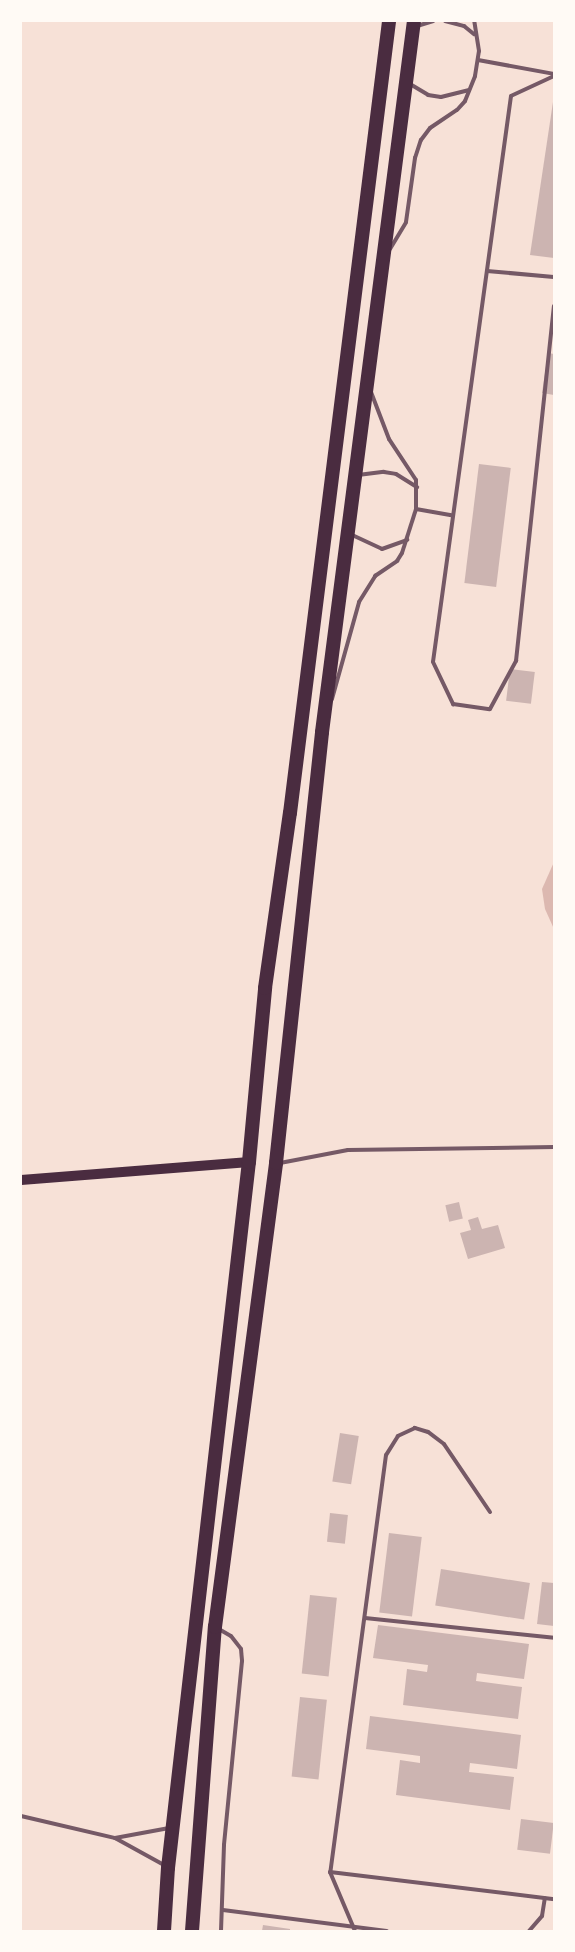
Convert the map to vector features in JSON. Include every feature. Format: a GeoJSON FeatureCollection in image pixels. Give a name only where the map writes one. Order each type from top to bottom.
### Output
{"type":"FeatureCollection","features":[{"type":"Feature","properties":{"kind":"highway"},"geometry":{"type":"LineString","coordinates":[[164,1931],[172,1826],[249,1162],[265,988],[290,813],[389,21]]}},
{"type":"Feature","properties":{"kind":"highway"},"geometry":{"type":"LineString","coordinates":[[192,1931],[215,1627],[276,1163],[322,732],[356,476],[380,266],[413,24]]}},
{"type":"Feature","properties":{"kind":"main road"},"geometry":{"type":"LineString","coordinates":[[21,1180],[249,1162]]}},
{"type":"Feature","properties":{"kind":"lane"},"geometry":{"type":"LineString","coordinates":[[413,24],[434,21]]}},
{"type":"Feature","properties":{"kind":"lane"},"geometry":{"type":"LineString","coordinates":[[445,21],[464,26],[474,34]]}},
{"type":"Feature","properties":{"kind":"lane"},"geometry":{"type":"LineString","coordinates":[[380,266],[406,222],[415,158],[421,140],[430,128],[457,110],[468,90],[478,60],[474,21]]}},
{"type":"Feature","properties":{"kind":"lane"},"geometry":{"type":"LineString","coordinates":[[478,60],[554,75]]}},
{"type":"Feature","properties":{"kind":"lane"},"geometry":{"type":"LineString","coordinates":[[554,75],[511,96],[451,516],[433,662],[453,704],[490,709],[516,661],[554,306]]}},
{"type":"Feature","properties":{"kind":"lane"},"geometry":{"type":"LineString","coordinates":[[406,80],[428,95],[454,96],[468,90]]}},
{"type":"Feature","properties":{"kind":"lane"},"geometry":{"type":"LineString","coordinates":[[486,271],[554,277]]}},
{"type":"Feature","properties":{"kind":"lane"},"geometry":{"type":"LineString","coordinates":[[322,732],[359,602],[375,576],[398,561],[416,510],[417,487],[412,471],[388,439],[367,380]]}},
{"type":"Feature","properties":{"kind":"lane"},"geometry":{"type":"LineString","coordinates":[[356,476],[390,473],[417,487]]}},
{"type":"Feature","properties":{"kind":"lane"},"geometry":{"type":"LineString","coordinates":[[416,510],[451,516]]}},
{"type":"Feature","properties":{"kind":"lane"},"geometry":{"type":"LineString","coordinates":[[348,533],[382,549],[407,540]]}},
{"type":"Feature","properties":{"kind":"lane"},"geometry":{"type":"LineString","coordinates":[[276,1163],[348,1150],[554,1147]]}},
{"type":"Feature","properties":{"kind":"lane"},"geometry":{"type":"LineString","coordinates":[[355,1929],[330,1872],[386,1455],[398,1436],[416,1428],[428,1432],[444,1444],[490,1512]]}},
{"type":"Feature","properties":{"kind":"lane"},"geometry":{"type":"LineString","coordinates":[[365,1618],[554,1638]]}},
{"type":"Feature","properties":{"kind":"lane"},"geometry":{"type":"LineString","coordinates":[[215,1627],[231,1636],[241,1649],[242,1661],[224,1845],[221,1931]]}},
{"type":"Feature","properties":{"kind":"lane"},"geometry":{"type":"LineString","coordinates":[[21,1816],[115,1838],[168,1868]]}},
{"type":"Feature","properties":{"kind":"lane"},"geometry":{"type":"LineString","coordinates":[[115,1838],[172,1826]]}},
{"type":"Feature","properties":{"kind":"lane"},"geometry":{"type":"LineString","coordinates":[[330,1872],[554,1899]]}},
{"type":"Feature","properties":{"kind":"lane"},"geometry":{"type":"LineString","coordinates":[[529,1931],[542,1916],[546,1898]]}},
{"type":"Feature","properties":{"kind":"lane"},"geometry":{"type":"LineString","coordinates":[[223,1910],[355,1929],[387,1931]]}},
{"type":"Feature","properties":{"kind":"shaded area"},"geometry":{"type":"Polygon","coordinates":[[[554,862],[554,929],[545,909],[542,889],[554,862]]]}},
{"type":"Feature","properties":{"kind":"building"},"geometry":{"type":"Polygon","coordinates":[[[554,102],[554,258],[530,255],[554,102]]]}},
{"type":"Feature","properties":{"kind":"building"},"geometry":{"type":"Polygon","coordinates":[[[548,353],[554,354],[554,395],[542,393],[548,353]]]}},
{"type":"Feature","properties":{"kind":"building"},"geometry":{"type":"Polygon","coordinates":[[[479,464],[511,468],[496,587],[464,583],[479,464]]]}},
{"type":"Feature","properties":{"kind":"building"},"geometry":{"type":"Polygon","coordinates":[[[510,669],[535,672],[531,704],[506,701],[510,669]]]}},
{"type":"Feature","properties":{"kind":"building"},"geometry":{"type":"Polygon","coordinates":[[[459,1202],[463,1219],[449,1222],[445,1205],[459,1202]]]}},
{"type":"Feature","properties":{"kind":"building"},"geometry":{"type":"Polygon","coordinates":[[[478,1217],[482,1229],[498,1225],[505,1248],[468,1259],[460,1233],[471,1230],[468,1220],[478,1217]]]}},
{"type":"Feature","properties":{"kind":"building"},"geometry":{"type":"Polygon","coordinates":[[[340,1433],[359,1436],[351,1484],[332,1481],[340,1433]]]}},
{"type":"Feature","properties":{"kind":"building"},"geometry":{"type":"Polygon","coordinates":[[[330,1513],[348,1515],[345,1544],[327,1542],[330,1513]]]}},
{"type":"Feature","properties":{"kind":"building"},"geometry":{"type":"Polygon","coordinates":[[[389,1533],[422,1537],[412,1616],[379,1612],[389,1533]]]}},
{"type":"Feature","properties":{"kind":"building"},"geometry":{"type":"Polygon","coordinates":[[[441,1569],[530,1583],[524,1620],[435,1606],[441,1569]]]}},
{"type":"Feature","properties":{"kind":"building"},"geometry":{"type":"Polygon","coordinates":[[[542,1582],[554,1583],[554,1626],[537,1624],[542,1582]]]}},
{"type":"Feature","properties":{"kind":"building"},"geometry":{"type":"Polygon","coordinates":[[[310,1595],[337,1598],[329,1676],[302,1674],[310,1595]]]}},
{"type":"Feature","properties":{"kind":"building"},"geometry":{"type":"Polygon","coordinates":[[[378,1625],[529,1644],[524,1679],[477,1673],[476,1681],[522,1687],[518,1719],[403,1705],[407,1669],[427,1672],[428,1665],[373,1658],[378,1625]]]}},
{"type":"Feature","properties":{"kind":"building"},"geometry":{"type":"Polygon","coordinates":[[[300,1697],[327,1700],[318,1779],[292,1777],[300,1697]]]}},
{"type":"Feature","properties":{"kind":"building"},"geometry":{"type":"Polygon","coordinates":[[[370,1716],[521,1735],[517,1769],[470,1763],[469,1772],[514,1777],[510,1810],[396,1795],[400,1760],[420,1763],[420,1756],[366,1749],[370,1716]]]}},
{"type":"Feature","properties":{"kind":"building"},"geometry":{"type":"Polygon","coordinates":[[[521,1819],[554,1823],[550,1854],[517,1850],[521,1819]]]}},
{"type":"Feature","properties":{"kind":"building"},"geometry":{"type":"Polygon","coordinates":[[[263,1925],[290,1929],[290,1931],[262,1931],[263,1925]]]}}]}
